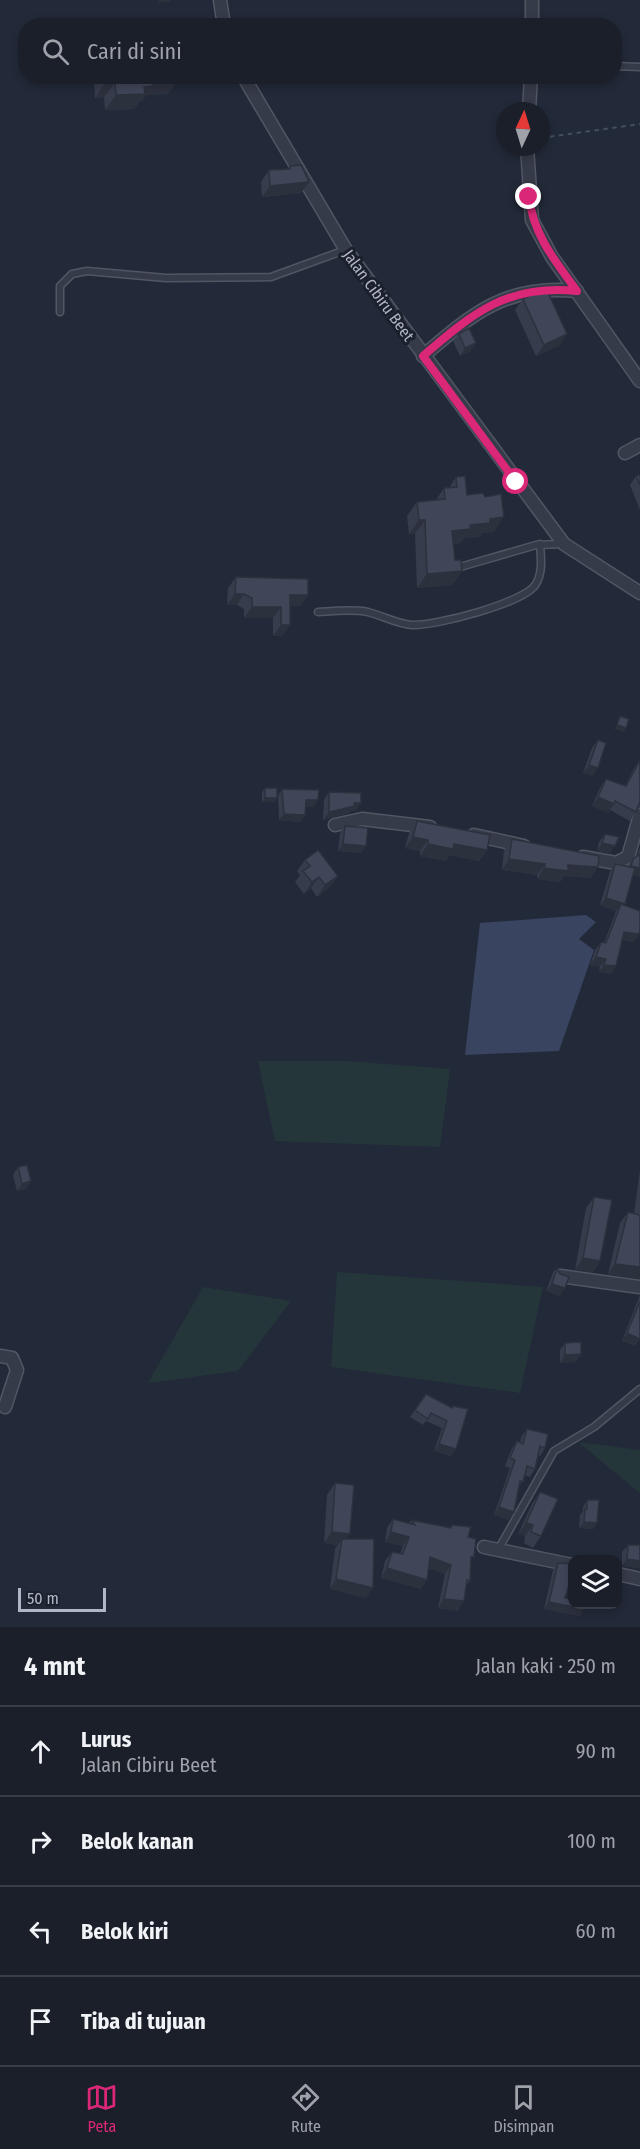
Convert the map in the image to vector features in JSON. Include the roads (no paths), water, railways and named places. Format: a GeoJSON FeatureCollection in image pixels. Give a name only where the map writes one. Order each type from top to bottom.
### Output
{"type":"FeatureCollection","features":[{"type":"Feature","properties":{"kind":"street"},"geometry":{"type":"LineString","coordinates":[[220,0],[223,18]]}},
{"type":"Feature","properties":{"kind":"street"},"geometry":{"type":"LineString","coordinates":[[532,0],[532,18]]}},
{"type":"Feature","properties":{"kind":"street","name":"Jalan Cibiru Beet"},"geometry":{"type":"LineString","coordinates":[[248,84],[346,250],[564,544],[640,593]]}},
{"type":"Feature","properties":{"kind":"street"},"geometry":{"type":"LineString","coordinates":[[530,102],[531,84]]}},
{"type":"Feature","properties":{"kind":"street"},"geometry":{"type":"LineString","coordinates":[[528,156],[532,220],[552,257],[640,381]]}},
{"type":"Feature","properties":{"kind":"street"},"geometry":{"type":"LineString","coordinates":[[423,356],[473,314],[491,303],[519,293],[555,289],[577,291]]}},
{"type":"Feature","properties":{"kind":"street"},"geometry":{"type":"LineString","coordinates":[[625,453],[640,445]]}},
{"type":"Feature","properties":{"kind":"street"},"geometry":{"type":"LineString","coordinates":[[574,855],[609,862],[622,861],[628,857],[640,814]]}},
{"type":"Feature","properties":{"kind":"street"},"geometry":{"type":"LineString","coordinates":[[335,825],[362,819],[452,831],[539,849]]}},
{"type":"Feature","properties":{"kind":"street"},"geometry":{"type":"LineString","coordinates":[[560,1276],[640,1287]]}},
{"type":"Feature","properties":{"kind":"street"},"geometry":{"type":"LineString","coordinates":[[0,1356],[12,1358],[17,1370],[5,1394],[5,1407]]}},
{"type":"Feature","properties":{"kind":"street"},"geometry":{"type":"LineString","coordinates":[[484,1547],[568,1563]]}},
{"type":"Feature","properties":{"kind":"street"},"geometry":{"type":"LineString","coordinates":[[622,1575],[640,1579]]}},
{"type":"Feature","properties":{"kind":"lane"},"geometry":{"type":"LineString","coordinates":[[622,66],[640,67]]}},
{"type":"Feature","properties":{"kind":"lane"},"geometry":{"type":"LineString","coordinates":[[60,312],[60,286],[72,274],[87,271],[166,278],[271,277],[346,250]]}},
{"type":"Feature","properties":{"kind":"lane"},"geometry":{"type":"LineString","coordinates":[[460,567],[540,544],[564,544]]}},
{"type":"Feature","properties":{"kind":"lane"},"geometry":{"type":"LineString","coordinates":[[318,612],[357,610],[402,623],[419,624],[512,602],[529,593],[535,586],[541,568],[540,544]]}},
{"type":"Feature","properties":{"kind":"lane"},"geometry":{"type":"LineString","coordinates":[[498,1550],[554,1451],[594,1427],[640,1389]]}},
{"type":"Feature","properties":{"kind":"water"},"geometry":{"type":"Polygon","coordinates":[[[586,915],[596,922],[579,939],[594,950],[559,1051],[465,1055],[480,923],[586,915]]]}}]}
